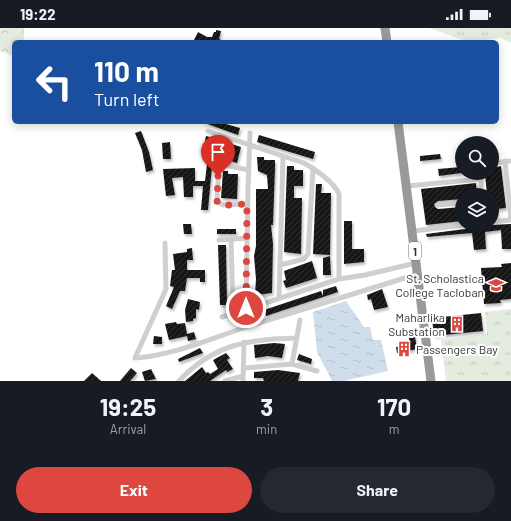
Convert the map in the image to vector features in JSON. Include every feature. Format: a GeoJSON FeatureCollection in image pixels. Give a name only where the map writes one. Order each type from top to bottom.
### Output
{"type":"FeatureCollection","features":[{"type":"Feature","properties":{"kind":"highway"},"geometry":{"type":"LineString","coordinates":[[386,28],[387,40]]}},
{"type":"Feature","properties":{"kind":"highway","name":"1"},"geometry":{"type":"LineString","coordinates":[[398,124],[431,381]]}},
{"type":"Feature","properties":{"kind":"street"},"geometry":{"type":"LineString","coordinates":[[208,131],[250,144],[312,168],[335,187],[339,194],[339,279]]}},
{"type":"Feature","properties":{"kind":"street"},"geometry":{"type":"LineString","coordinates":[[246,308],[247,204],[250,133]]}},
{"type":"Feature","properties":{"kind":"street"},"geometry":{"type":"LineString","coordinates":[[279,298],[283,157]]}},
{"type":"Feature","properties":{"kind":"street"},"geometry":{"type":"LineString","coordinates":[[499,221],[511,220],[505,161]]}},
{"type":"Feature","properties":{"kind":"street"},"geometry":{"type":"LineString","coordinates":[[499,162],[511,161]]}},
{"type":"Feature","properties":{"kind":"street"},"geometry":{"type":"LineString","coordinates":[[211,162],[248,170]]}},
{"type":"Feature","properties":{"kind":"street"},"geometry":{"type":"LineString","coordinates":[[219,164],[217,201],[223,205],[247,204]]}},
{"type":"Feature","properties":{"kind":"street"},"geometry":{"type":"LineString","coordinates":[[280,265],[304,259],[308,254],[312,168]]}},
{"type":"Feature","properties":{"kind":"street"},"geometry":{"type":"LineString","coordinates":[[407,186],[470,180]]}},
{"type":"Feature","properties":{"kind":"street"},"geometry":{"type":"LineString","coordinates":[[438,205],[455,204]]}},
{"type":"Feature","properties":{"kind":"street"},"geometry":{"type":"LineString","coordinates":[[413,231],[455,226]]}},
{"type":"Feature","properties":{"kind":"street"},"geometry":{"type":"LineString","coordinates":[[219,240],[247,238]]}},
{"type":"Feature","properties":{"kind":"street"},"geometry":{"type":"LineString","coordinates":[[231,239],[233,312]]}},
{"type":"Feature","properties":{"kind":"street"},"geometry":{"type":"LineString","coordinates":[[165,243],[167,279],[166,289],[135,358],[165,353],[199,344],[306,308],[418,274]]}},
{"type":"Feature","properties":{"kind":"street"},"geometry":{"type":"LineString","coordinates":[[222,317],[233,312],[339,279],[365,275],[416,263]]}},
{"type":"Feature","properties":{"kind":"street"},"geometry":{"type":"LineString","coordinates":[[292,364],[300,320]]}},
{"type":"Feature","properties":{"kind":"street"},"geometry":{"type":"LineString","coordinates":[[179,381],[212,355],[244,342],[263,339],[297,338]]}},
{"type":"Feature","properties":{"kind":"street"},"geometry":{"type":"LineString","coordinates":[[225,381],[243,378],[244,342]]}},
{"type":"Feature","properties":{"kind":"street"},"geometry":{"type":"LineString","coordinates":[[244,368],[292,364],[317,371]]}},
{"type":"Feature","properties":{"kind":"green space"},"geometry":{"type":"Polygon","coordinates":[[[0,28],[24,28],[24,40],[12,40],[12,55],[0,51],[0,28]]]}},
{"type":"Feature","properties":{"kind":"green space"},"geometry":{"type":"Polygon","coordinates":[[[429,28],[511,28],[511,43],[501,38],[463,40],[429,28]]]}},
{"type":"Feature","properties":{"kind":"green space"},"geometry":{"type":"Polygon","coordinates":[[[511,309],[511,381],[446,381],[441,340],[487,334],[485,312],[511,309]]]}},
{"type":"Feature","properties":{"kind":"water"},"geometry":{"type":"Polygon","coordinates":[[[346,301],[364,327],[370,327],[373,340],[381,340],[388,371],[344,381],[332,381],[317,352],[313,312],[346,301]]]}},
{"type":"Feature","properties":{"kind":"building"},"geometry":{"type":"Polygon","coordinates":[[[216,30],[221,31],[219,39],[221,40],[194,40],[198,32],[207,37],[212,37],[214,32],[216,32],[216,30]]]}},
{"type":"Feature","properties":{"kind":"building"},"geometry":{"type":"Polygon","coordinates":[[[208,124],[226,124],[240,128],[238,135],[208,124]]]}},
{"type":"Feature","properties":{"kind":"building"},"geometry":{"type":"Polygon","coordinates":[[[141,131],[149,152],[153,170],[146,172],[142,150],[135,133],[141,131]]]}},
{"type":"Feature","properties":{"kind":"building"},"geometry":{"type":"Polygon","coordinates":[[[259,135],[315,152],[313,159],[257,142],[259,135]]]}},
{"type":"Feature","properties":{"kind":"building"},"geometry":{"type":"Polygon","coordinates":[[[206,136],[220,140],[215,157],[204,153],[208,142],[205,141],[206,136]]]}},
{"type":"Feature","properties":{"kind":"building"},"geometry":{"type":"Polygon","coordinates":[[[222,141],[241,147],[237,163],[221,158],[222,141]]]}},
{"type":"Feature","properties":{"kind":"building"},"geometry":{"type":"Polygon","coordinates":[[[170,142],[171,159],[163,159],[162,143],[170,142]]]}},
{"type":"Feature","properties":{"kind":"building"},"geometry":{"type":"Polygon","coordinates":[[[440,154],[441,159],[420,161],[420,156],[440,154]]]}},
{"type":"Feature","properties":{"kind":"building"},"geometry":{"type":"Polygon","coordinates":[[[257,157],[264,157],[264,160],[275,160],[275,168],[273,225],[271,225],[273,244],[272,293],[255,295],[256,279],[254,256],[256,246],[256,189],[268,189],[267,175],[258,171],[257,157]]]}},
{"type":"Feature","properties":{"kind":"building"},"geometry":{"type":"Polygon","coordinates":[[[207,164],[212,166],[208,210],[201,210],[203,186],[193,186],[193,197],[184,197],[183,177],[172,178],[175,195],[166,196],[163,169],[195,168],[195,181],[205,181],[207,164]]]}},
{"type":"Feature","properties":{"kind":"building"},"geometry":{"type":"Polygon","coordinates":[[[287,166],[294,166],[294,170],[303,170],[303,186],[294,186],[294,198],[302,198],[301,254],[284,252],[287,166]]]}},
{"type":"Feature","properties":{"kind":"building"},"geometry":{"type":"Polygon","coordinates":[[[499,166],[501,166],[506,208],[499,209],[499,188],[486,188],[486,180],[499,180],[499,166]]]}},
{"type":"Feature","properties":{"kind":"building"},"geometry":{"type":"Polygon","coordinates":[[[455,168],[455,174],[439,176],[438,169],[455,168]]]}},
{"type":"Feature","properties":{"kind":"building"},"geometry":{"type":"Polygon","coordinates":[[[223,171],[228,171],[228,174],[238,174],[237,199],[221,198],[223,171]]]}},
{"type":"Feature","properties":{"kind":"building"},"geometry":{"type":"Polygon","coordinates":[[[476,183],[476,188],[455,188],[455,200],[438,201],[434,204],[438,209],[455,208],[455,222],[426,225],[421,189],[476,183]]]}},
{"type":"Feature","properties":{"kind":"building"},"geometry":{"type":"Polygon","coordinates":[[[316,184],[322,184],[321,193],[331,193],[330,255],[313,254],[316,184]]]}},
{"type":"Feature","properties":{"kind":"building"},"geometry":{"type":"Polygon","coordinates":[[[344,221],[352,221],[352,249],[364,249],[364,262],[344,264],[344,221]]]}},
{"type":"Feature","properties":{"kind":"building"},"geometry":{"type":"Polygon","coordinates":[[[183,224],[191,224],[192,234],[184,234],[183,224]]]}},
{"type":"Feature","properties":{"kind":"building"},"geometry":{"type":"Polygon","coordinates":[[[511,224],[511,249],[502,249],[501,230],[499,230],[499,225],[511,224]]]}},
{"type":"Feature","properties":{"kind":"building"},"geometry":{"type":"Polygon","coordinates":[[[217,229],[236,229],[236,234],[217,234],[217,229]]]}},
{"type":"Feature","properties":{"kind":"building"},"geometry":{"type":"Polygon","coordinates":[[[455,230],[455,232],[485,232],[486,249],[474,250],[472,233],[427,237],[426,234],[455,230]]]}},
{"type":"Feature","properties":{"kind":"building"},"geometry":{"type":"Polygon","coordinates":[[[218,245],[226,245],[227,305],[220,305],[218,245]]]}},
{"type":"Feature","properties":{"kind":"building"},"geometry":{"type":"Polygon","coordinates":[[[192,248],[193,260],[187,260],[187,270],[205,270],[205,282],[200,282],[200,278],[187,278],[185,291],[180,291],[172,309],[166,306],[174,287],[170,286],[172,270],[175,270],[173,254],[187,252],[187,249],[192,248]]]}},
{"type":"Feature","properties":{"kind":"building"},"geometry":{"type":"Polygon","coordinates":[[[330,256],[331,275],[323,275],[323,258],[330,256]]]}},
{"type":"Feature","properties":{"kind":"building"},"geometry":{"type":"Polygon","coordinates":[[[312,261],[317,278],[286,288],[283,281],[286,280],[284,271],[312,261]]]}},
{"type":"Feature","properties":{"kind":"building"},"geometry":{"type":"Polygon","coordinates":[[[511,263],[511,299],[500,300],[501,303],[484,304],[481,268],[502,267],[501,264],[511,263]]]}},
{"type":"Feature","properties":{"kind":"building"},"geometry":{"type":"Polygon","coordinates":[[[336,286],[338,292],[266,316],[264,310],[321,291],[323,296],[323,290],[336,286]]]}},
{"type":"Feature","properties":{"kind":"building"},"geometry":{"type":"Polygon","coordinates":[[[382,289],[388,307],[374,310],[371,299],[368,300],[367,295],[382,289]]]}},
{"type":"Feature","properties":{"kind":"building"},"geometry":{"type":"Polygon","coordinates":[[[188,299],[200,302],[199,310],[196,309],[196,318],[193,319],[193,321],[186,322],[185,310],[188,299]]]}},
{"type":"Feature","properties":{"kind":"building","name":"Maharlika Substation"},"geometry":{"type":"Polygon","coordinates":[[[481,313],[483,331],[434,336],[432,318],[481,313]]]}},
{"type":"Feature","properties":{"kind":"building"},"geometry":{"type":"Polygon","coordinates":[[[176,322],[177,324],[185,323],[187,334],[194,332],[196,339],[188,341],[187,336],[169,340],[165,324],[176,322]]]}},
{"type":"Feature","properties":{"kind":"building"},"geometry":{"type":"Polygon","coordinates":[[[414,331],[417,349],[397,353],[396,347],[410,345],[408,332],[414,331]]]}},
{"type":"Feature","properties":{"kind":"building"},"geometry":{"type":"Polygon","coordinates":[[[154,336],[162,337],[162,344],[153,344],[154,336]]]}},
{"type":"Feature","properties":{"kind":"building"},"geometry":{"type":"Polygon","coordinates":[[[274,343],[285,344],[282,358],[268,356],[255,358],[254,345],[274,343]]]}},
{"type":"Feature","properties":{"kind":"building"},"geometry":{"type":"Polygon","coordinates":[[[200,348],[203,353],[179,362],[178,359],[200,348]]]}},
{"type":"Feature","properties":{"kind":"building"},"geometry":{"type":"Polygon","coordinates":[[[226,353],[230,358],[227,360],[233,369],[227,372],[226,370],[210,381],[185,381],[202,367],[206,373],[208,372],[210,374],[218,369],[213,360],[226,353]]]}},
{"type":"Feature","properties":{"kind":"building"},"geometry":{"type":"Polygon","coordinates":[[[299,354],[312,359],[311,364],[297,360],[299,354]]]}},
{"type":"Feature","properties":{"kind":"building"},"geometry":{"type":"Polygon","coordinates":[[[131,368],[137,373],[130,381],[120,381],[131,368]]]}},
{"type":"Feature","properties":{"kind":"building"},"geometry":{"type":"Polygon","coordinates":[[[151,369],[156,379],[145,381],[142,372],[151,369]]]}},
{"type":"Feature","properties":{"kind":"building"},"geometry":{"type":"Polygon","coordinates":[[[278,370],[300,373],[298,381],[264,381],[263,378],[254,378],[254,372],[278,370]]]}},
{"type":"Feature","properties":{"kind":"building"},"geometry":{"type":"Polygon","coordinates":[[[92,373],[101,381],[84,381],[92,373]]]}},
{"type":"Feature","properties":{"kind":"place","name":"St. Scholastica College Tacloban"},"geometry":{"type":"Point","coordinates":[496,285]}},
{"type":"Feature","properties":{"kind":"place","name":"Maharlika Substation"},"geometry":{"type":"Point","coordinates":[457,324]}},
{"type":"Feature","properties":{"kind":"place","name":"Passengers Bay"},"geometry":{"type":"Point","coordinates":[404,349]}},
{"type":"Feature","properties":{"kind":"route"},"geometry":{"type":"LineString","coordinates":[[218,176],[217,201],[220,204],[247,204],[246,308]]}}]}
